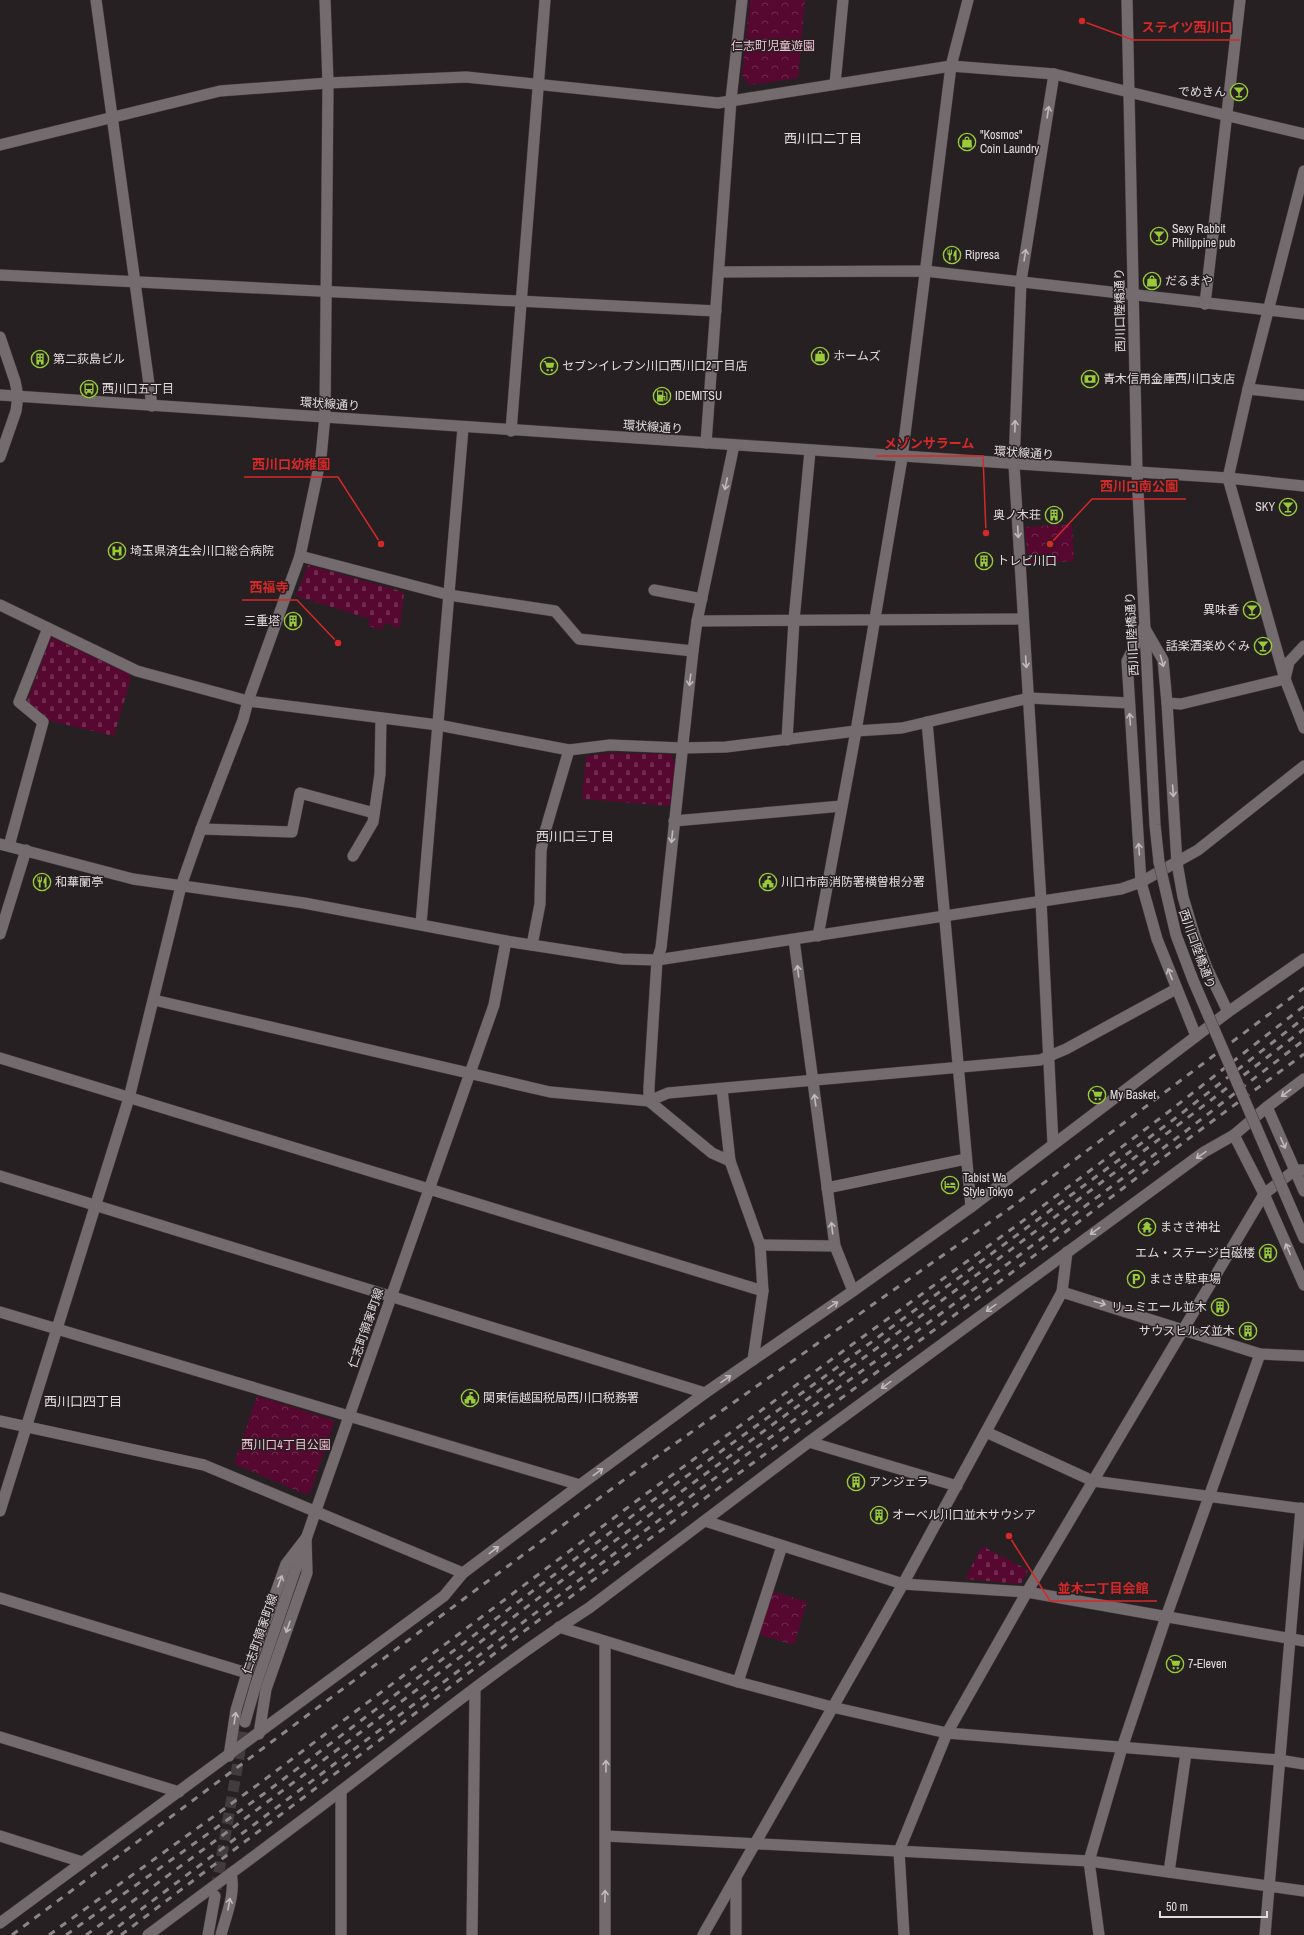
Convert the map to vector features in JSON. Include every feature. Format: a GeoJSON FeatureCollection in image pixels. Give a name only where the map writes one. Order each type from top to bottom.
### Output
{"type":"FeatureCollection","features":[{"type":"Feature","properties":{"kind":"street"},"geometry":{"type":"LineString","coordinates":[[96,0],[136,281],[152,406]]}},
{"type":"Feature","properties":{"kind":"street"},"geometry":{"type":"LineString","coordinates":[[0,1511],[129,1098],[181,886],[201,828],[243,720],[248,701],[300,556],[321,457],[325,416],[328,83],[325,0]]}},
{"type":"Feature","properties":{"kind":"street"},"geometry":{"type":"LineString","coordinates":[[511,431],[520,301],[546,0]]}},
{"type":"Feature","properties":{"kind":"street"},"geometry":{"type":"LineString","coordinates":[[706,443],[731,100],[742,0]]}},
{"type":"Feature","properties":{"kind":"street"},"geometry":{"type":"LineString","coordinates":[[835,84],[843,0]]}},
{"type":"Feature","properties":{"kind":"street"},"geometry":{"type":"LineString","coordinates":[[818,936],[856,731],[902,458],[951,66],[968,0]]}},
{"type":"Feature","properties":{"kind":"street","name":"西川口陸橋通り"},"geometry":{"type":"LineString","coordinates":[[1126,0],[1137,474],[1155,825],[1159,862],[1172,922],[1181,950],[1304,1238]]}},
{"type":"Feature","properties":{"kind":"street"},"geometry":{"type":"LineString","coordinates":[[1205,304],[1228,115],[1240,0]]}},
{"type":"Feature","properties":{"kind":"street"},"geometry":{"type":"LineString","coordinates":[[0,145],[220,91],[328,83],[466,76],[718,103],[951,66],[1054,74],[1304,134]]}},
{"type":"Feature","properties":{"kind":"street"},"geometry":{"type":"LineString","coordinates":[[1054,74],[1021,281],[1014,465],[1042,901],[1048,1057],[1054,1144]]}},
{"type":"Feature","properties":{"kind":"street"},"geometry":{"type":"LineString","coordinates":[[1304,171],[1248,389],[1228,478],[1285,678],[1304,728]]}},
{"type":"Feature","properties":{"kind":"street"},"geometry":{"type":"LineString","coordinates":[[719,272],[925,272],[1021,281],[1132,296],[1304,314]]}},
{"type":"Feature","properties":{"kind":"street"},"geometry":{"type":"LineString","coordinates":[[0,275],[716,311]]}},
{"type":"Feature","properties":{"kind":"street"},"geometry":{"type":"LineString","coordinates":[[0,337],[15,381],[18,396],[16,411],[0,457]]}},
{"type":"Feature","properties":{"kind":"street"},"geometry":{"type":"LineString","coordinates":[[1248,389],[1304,395]]}},
{"type":"Feature","properties":{"kind":"street","name":"環状線通り"},"geometry":{"type":"LineString","coordinates":[[0,395],[325,416],[463,428],[706,443],[1137,474],[1228,478],[1304,486]]}},
{"type":"Feature","properties":{"kind":"street"},"geometry":{"type":"LineString","coordinates":[[421,924],[463,428]]}},
{"type":"Feature","properties":{"kind":"street"},"geometry":{"type":"LineString","coordinates":[[730,1161],[712,1153],[650,1101],[649,1087],[657,960],[661,948],[693,651],[702,599],[734,445]]}},
{"type":"Feature","properties":{"kind":"street"},"geometry":{"type":"LineString","coordinates":[[787,740],[794,620],[810,451]]}},
{"type":"Feature","properties":{"kind":"street"},"geometry":{"type":"LineString","coordinates":[[300,556],[449,595],[555,611],[579,639],[693,651]]}},
{"type":"Feature","properties":{"kind":"street"},"geometry":{"type":"LineString","coordinates":[[654,590],[702,599]]}},
{"type":"Feature","properties":{"kind":"street"},"geometry":{"type":"LineString","coordinates":[[0,605],[137,671],[248,701],[438,725],[569,750],[610,745],[682,748],[726,747],[856,731],[902,728],[1029,698],[1129,703]]}},
{"type":"Feature","properties":{"kind":"street"},"geometry":{"type":"LineString","coordinates":[[698,621],[1023,619]]}},
{"type":"Feature","properties":{"kind":"street"},"geometry":{"type":"LineString","coordinates":[[1144,627],[1163,660],[1177,863],[1183,897],[1195,937],[1207,968],[1228,1012]]}},
{"type":"Feature","properties":{"kind":"street"},"geometry":{"type":"LineString","coordinates":[[1144,627],[1127,661],[1141,882],[1157,939],[1196,1036]]}},
{"type":"Feature","properties":{"kind":"street"},"geometry":{"type":"LineString","coordinates":[[48,628],[18,702],[43,722],[5,845],[133,879],[304,903],[506,941],[622,960],[657,960],[1120,889],[1141,882],[1198,850],[1304,766]]}},
{"type":"Feature","properties":{"kind":"street"},"geometry":{"type":"LineString","coordinates":[[1285,678],[1289,662],[1304,646]]}},
{"type":"Feature","properties":{"kind":"street"},"geometry":{"type":"LineString","coordinates":[[1167,703],[1181,704],[1285,678]]}},
{"type":"Feature","properties":{"kind":"street"},"geometry":{"type":"LineString","coordinates":[[353,856],[373,822],[380,774],[381,718]]}},
{"type":"Feature","properties":{"kind":"street"},"geometry":{"type":"LineString","coordinates":[[927,722],[960,1068],[971,1207]]}},
{"type":"Feature","properties":{"kind":"street"},"geometry":{"type":"LineString","coordinates":[[532,945],[540,904],[541,852],[544,835],[569,750]]}},
{"type":"Feature","properties":{"kind":"street"},"geometry":{"type":"LineString","coordinates":[[201,828],[292,832],[300,793],[374,813]]}},
{"type":"Feature","properties":{"kind":"street"},"geometry":{"type":"LineString","coordinates":[[674,821],[842,806]]}},
{"type":"Feature","properties":{"kind":"street"},"geometry":{"type":"LineString","coordinates":[[0,934],[26,850]]}},
{"type":"Feature","properties":{"kind":"street"},"geometry":{"type":"LineString","coordinates":[[794,940],[835,1246],[853,1291]]}},
{"type":"Feature","properties":{"kind":"street","name":"仁志町領家町線"},"geometry":{"type":"LineString","coordinates":[[245,1722],[256,1684],[348,1417],[494,1005],[506,941]]}},
{"type":"Feature","properties":{"kind":"street"},"geometry":{"type":"LineString","coordinates":[[0,1923],[259,1734],[444,1596],[463,1573],[580,1485],[705,1393],[853,1291],[971,1207],[1228,1012],[1304,959]]}},
{"type":"Feature","properties":{"kind":"street"},"geometry":{"type":"LineString","coordinates":[[154,1000],[550,1092],[650,1101],[668,1093],[1040,1060],[1176,989]]}},
{"type":"Feature","properties":{"kind":"street"},"geometry":{"type":"LineString","coordinates":[[0,1058],[763,1291]]}},
{"type":"Feature","properties":{"kind":"street"},"geometry":{"type":"LineString","coordinates":[[148,1935],[475,1689],[559,1627],[589,1608],[809,1442],[1204,1152],[1234,1135],[1267,1107],[1304,1079]]}},
{"type":"Feature","properties":{"kind":"street"},"geometry":{"type":"LineString","coordinates":[[722,1089],[730,1161],[760,1245],[763,1291],[753,1360]]}},
{"type":"Feature","properties":{"kind":"street"},"geometry":{"type":"LineString","coordinates":[[1267,1107],[1300,1170],[1304,1191]]}},
{"type":"Feature","properties":{"kind":"street"},"geometry":{"type":"LineString","coordinates":[[1234,1135],[1264,1194],[1304,1285]]}},
{"type":"Feature","properties":{"kind":"street"},"geometry":{"type":"LineString","coordinates":[[827,1188],[966,1159]]}},
{"type":"Feature","properties":{"kind":"street"},"geometry":{"type":"LineString","coordinates":[[904,1935],[899,1851],[947,1733],[1027,1592],[1264,1194],[1300,1170]]}},
{"type":"Feature","properties":{"kind":"street"},"geometry":{"type":"LineString","coordinates":[[0,1176],[705,1393]]}},
{"type":"Feature","properties":{"kind":"street"},"geometry":{"type":"LineString","coordinates":[[760,1245],[835,1246]]}},
{"type":"Feature","properties":{"kind":"street"},"geometry":{"type":"LineString","coordinates":[[703,1935],[903,1584],[1062,1292],[1067,1252]]}},
{"type":"Feature","properties":{"kind":"street"},"geometry":{"type":"LineString","coordinates":[[1062,1292],[1183,1328],[1260,1354],[1304,1356]]}},
{"type":"Feature","properties":{"kind":"street"},"geometry":{"type":"LineString","coordinates":[[0,1312],[580,1485]]}},
{"type":"Feature","properties":{"kind":"street"},"geometry":{"type":"LineString","coordinates":[[1099,1935],[1089,1861],[1122,1748],[1166,1618],[1260,1354]]}},
{"type":"Feature","properties":{"kind":"street"},"geometry":{"type":"LineString","coordinates":[[0,1421],[204,1465],[315,1513],[463,1573]]}},
{"type":"Feature","properties":{"kind":"street"},"geometry":{"type":"LineString","coordinates":[[986,1432],[1093,1481],[1303,1509],[1279,1760],[1265,1935]]}},
{"type":"Feature","properties":{"kind":"street"},"geometry":{"type":"LineString","coordinates":[[809,1442],[957,1486]]}},
{"type":"Feature","properties":{"kind":"street"},"geometry":{"type":"LineString","coordinates":[[705,1521],[903,1584],[1027,1592],[1290,1640],[1304,1641]]}},
{"type":"Feature","properties":{"kind":"street"},"geometry":{"type":"LineString","coordinates":[[259,1734],[266,1689],[307,1573],[306,1538]]}},
{"type":"Feature","properties":{"kind":"street"},"geometry":{"type":"LineString","coordinates":[[228,1756],[236,1710],[247,1673],[286,1564],[306,1538]]}},
{"type":"Feature","properties":{"kind":"street"},"geometry":{"type":"LineString","coordinates":[[738,1682],[782,1546]]}},
{"type":"Feature","properties":{"kind":"street"},"geometry":{"type":"LineString","coordinates":[[0,1598],[247,1673]]}},
{"type":"Feature","properties":{"kind":"street"},"geometry":{"type":"LineString","coordinates":[[559,1627],[738,1682],[832,1707],[947,1733],[1279,1760],[1304,1764]]}},
{"type":"Feature","properties":{"kind":"street"},"geometry":{"type":"LineString","coordinates":[[605,1642],[605,1935]]}},
{"type":"Feature","properties":{"kind":"street"},"geometry":{"type":"LineString","coordinates":[[472,1935],[475,1689]]}},
{"type":"Feature","properties":{"kind":"street"},"geometry":{"type":"LineString","coordinates":[[0,1736],[179,1792]]}},
{"type":"Feature","properties":{"kind":"street"},"geometry":{"type":"LineString","coordinates":[[1169,1872],[1186,1753]]}},
{"type":"Feature","properties":{"kind":"street"},"geometry":{"type":"LineString","coordinates":[[341,1791],[341,1935]]}},
{"type":"Feature","properties":{"kind":"street"},"geometry":{"type":"LineString","coordinates":[[0,1836],[82,1862]]}},
{"type":"Feature","properties":{"kind":"street"},"geometry":{"type":"LineString","coordinates":[[606,1836],[1089,1861],[1304,1891]]}},
{"type":"Feature","properties":{"kind":"street"},"geometry":{"type":"LineString","coordinates":[[221,1935],[228,1914],[233,1882],[231,1873]]}},
{"type":"Feature","properties":{"kind":"street"},"geometry":{"type":"LineString","coordinates":[[736,1877],[736,1935]]}},
{"type":"Feature","properties":{"kind":"street"},"geometry":{"type":"LineString","coordinates":[[208,1935],[215,1896]]}},
{"type":"Feature","properties":{"kind":"green space","name":"仁志町児童遊園"},"geometry":{"type":"Polygon","coordinates":[[[750,0],[805,0],[798,78],[749,85],[742,75],[750,0]]]}},
{"type":"Feature","properties":{"kind":"green space"},"geometry":{"type":"Polygon","coordinates":[[[1072,524],[1074,561],[1028,564],[1025,527],[1072,524]]]}},
{"type":"Feature","properties":{"kind":"green space"},"geometry":{"type":"Polygon","coordinates":[[[308,565],[404,592],[400,628],[384,623],[382,630],[368,626],[370,619],[296,596],[308,565]]]}},
{"type":"Feature","properties":{"kind":"green space"},"geometry":{"type":"Polygon","coordinates":[[[51,637],[130,674],[130,681],[114,736],[46,720],[26,704],[51,637]]]}},
{"type":"Feature","properties":{"kind":"green space"},"geometry":{"type":"Polygon","coordinates":[[[608,753],[670,754],[676,764],[670,806],[582,799],[586,756],[608,753]]]}},
{"type":"Feature","properties":{"kind":"green space","name":"西川口4丁目公園"},"geometry":{"type":"Polygon","coordinates":[[[257,1396],[333,1420],[334,1423],[310,1493],[305,1494],[234,1464],[257,1396]]]}},
{"type":"Feature","properties":{"kind":"green space"},"geometry":{"type":"Polygon","coordinates":[[[982,1546],[1028,1570],[1021,1584],[965,1579],[982,1546]]]}},
{"type":"Feature","properties":{"kind":"green space"},"geometry":{"type":"Polygon","coordinates":[[[772,1591],[807,1602],[794,1645],[758,1634],[772,1591]]]}},
{"type":"Feature","properties":{"kind":"tunnel"},"geometry":{"type":"LineString","coordinates":[[216,1889],[245,1722]]}},
{"type":"Feature","properties":{"kind":"railway"},"geometry":{"type":"LineString","coordinates":[[12,1935],[629,1476],[1013,1206],[1304,988]]}},
{"type":"Feature","properties":{"kind":"railway"},"geometry":{"type":"LineString","coordinates":[[49,1935],[260,1783],[643,1496],[1020,1223],[1167,1113],[1304,1006]]}},
{"type":"Feature","properties":{"kind":"railway"},"geometry":{"type":"LineString","coordinates":[[66,1935],[265,1793],[648,1504],[824,1377],[1173,1120],[1304,1018]]}},
{"type":"Feature","properties":{"kind":"railway"},"geometry":{"type":"LineString","coordinates":[[86,1935],[158,1883],[655,1511],[1062,1212],[1304,1029]]}},
{"type":"Feature","properties":{"kind":"railway"},"geometry":{"type":"LineString","coordinates":[[107,1935],[735,1463],[939,1315],[1182,1134],[1304,1040]]}},
{"type":"Feature","properties":{"kind":"railway"},"geometry":{"type":"LineString","coordinates":[[121,1935],[539,1620],[990,1289],[1188,1139],[1304,1054]]}},
{"type":"Feature","properties":{"kind":"place","name":"ステイツ西川口"},"geometry":{"type":"Point","coordinates":[1082,21]}},
{"type":"Feature","properties":{"kind":"place","name":"でめきん"},"geometry":{"type":"Point","coordinates":[1239,92]}},
{"type":"Feature","properties":{"kind":"place","name":"\"Kosmos\" Coin Laundry"},"geometry":{"type":"Point","coordinates":[967,142]}},
{"type":"Feature","properties":{"kind":"place","name":"Sexy Rabbit Philippine pub"},"geometry":{"type":"Point","coordinates":[1159,236]}},
{"type":"Feature","properties":{"kind":"place","name":"Ripresa"},"geometry":{"type":"Point","coordinates":[952,255]}},
{"type":"Feature","properties":{"kind":"place","name":"だるまや"},"geometry":{"type":"Point","coordinates":[1152,281]}},
{"type":"Feature","properties":{"kind":"place","name":"ホームズ"},"geometry":{"type":"Point","coordinates":[820,356]}},
{"type":"Feature","properties":{"kind":"place","name":"第二荻島ビル"},"geometry":{"type":"Point","coordinates":[40,359]}},
{"type":"Feature","properties":{"kind":"place","name":"セブンイレブン川口西川口2丁目店"},"geometry":{"type":"Point","coordinates":[549,366]}},
{"type":"Feature","properties":{"kind":"place","name":"青木信用金庫西川口支店"},"geometry":{"type":"Point","coordinates":[1090,379]}},
{"type":"Feature","properties":{"kind":"place","name":"西川口五丁目"},"geometry":{"type":"Point","coordinates":[89,389]}},
{"type":"Feature","properties":{"kind":"place","name":"IDEMITSU"},"geometry":{"type":"Point","coordinates":[662,396]}},
{"type":"Feature","properties":{"kind":"place","name":"SKY"},"geometry":{"type":"Point","coordinates":[1288,507]}},
{"type":"Feature","properties":{"kind":"place","name":"奥ノ木荘"},"geometry":{"type":"Point","coordinates":[1054,515]}},
{"type":"Feature","properties":{"kind":"place","name":"メゾンサラーム"},"geometry":{"type":"Point","coordinates":[986,533]}},
{"type":"Feature","properties":{"kind":"place","name":"西川口幼稚園"},"geometry":{"type":"Point","coordinates":[381,544]}},
{"type":"Feature","properties":{"kind":"place","name":"西川口南公園"},"geometry":{"type":"Point","coordinates":[1050,544]}},
{"type":"Feature","properties":{"kind":"place","name":"埼玉県済生会川口総合病院"},"geometry":{"type":"Point","coordinates":[117,551]}},
{"type":"Feature","properties":{"kind":"place","name":"トレビ川口"},"geometry":{"type":"Point","coordinates":[984,561]}},
{"type":"Feature","properties":{"kind":"place","name":"異味香"},"geometry":{"type":"Point","coordinates":[1252,610]}},
{"type":"Feature","properties":{"kind":"place","name":"三重塔"},"geometry":{"type":"Point","coordinates":[293,621]}},
{"type":"Feature","properties":{"kind":"place","name":"西福寺"},"geometry":{"type":"Point","coordinates":[338,643]}},
{"type":"Feature","properties":{"kind":"place","name":"話楽酒楽めぐみ"},"geometry":{"type":"Point","coordinates":[1263,646]}},
{"type":"Feature","properties":{"kind":"place","name":"和華蘭亭"},"geometry":{"type":"Point","coordinates":[42,882]}},
{"type":"Feature","properties":{"kind":"place","name":"川口市南消防署横曽根分署"},"geometry":{"type":"Point","coordinates":[768,882]}},
{"type":"Feature","properties":{"kind":"place","name":"My Basket"},"geometry":{"type":"Point","coordinates":[1097,1095]}},
{"type":"Feature","properties":{"kind":"place","name":"Tabist Wa Style Tokyo"},"geometry":{"type":"Point","coordinates":[950,1185]}},
{"type":"Feature","properties":{"kind":"place","name":"まさき神社"},"geometry":{"type":"Point","coordinates":[1147,1227]}},
{"type":"Feature","properties":{"kind":"place","name":"エム・ステージ白磁楼"},"geometry":{"type":"Point","coordinates":[1268,1253]}},
{"type":"Feature","properties":{"kind":"place","name":"まさき駐車場"},"geometry":{"type":"Point","coordinates":[1136,1279]}},
{"type":"Feature","properties":{"kind":"place","name":"リュミエール並木"},"geometry":{"type":"Point","coordinates":[1220,1307]}},
{"type":"Feature","properties":{"kind":"place","name":"サウスヒルズ並木"},"geometry":{"type":"Point","coordinates":[1248,1331]}},
{"type":"Feature","properties":{"kind":"place","name":"関東信越国税局西川口税務署"},"geometry":{"type":"Point","coordinates":[470,1398]}},
{"type":"Feature","properties":{"kind":"place","name":"アンジェラ"},"geometry":{"type":"Point","coordinates":[856,1482]}},
{"type":"Feature","properties":{"kind":"place","name":"オーベル川口並木サウシア"},"geometry":{"type":"Point","coordinates":[879,1515]}},
{"type":"Feature","properties":{"kind":"place","name":"並木二丁目会館"},"geometry":{"type":"Point","coordinates":[1009,1536]}},
{"type":"Feature","properties":{"kind":"place","name":"7-Eleven"},"geometry":{"type":"Point","coordinates":[1175,1664]}},
{"type":"Feature","properties":{"kind":"district","name":"西川口二丁目"},"geometry":{"type":"Point","coordinates":[823,138]}},
{"type":"Feature","properties":{"kind":"district","name":"西川口三丁目"},"geometry":{"type":"Point","coordinates":[575,836]}},
{"type":"Feature","properties":{"kind":"district","name":"西川口四丁目"},"geometry":{"type":"Point","coordinates":[83,1401]}}]}
